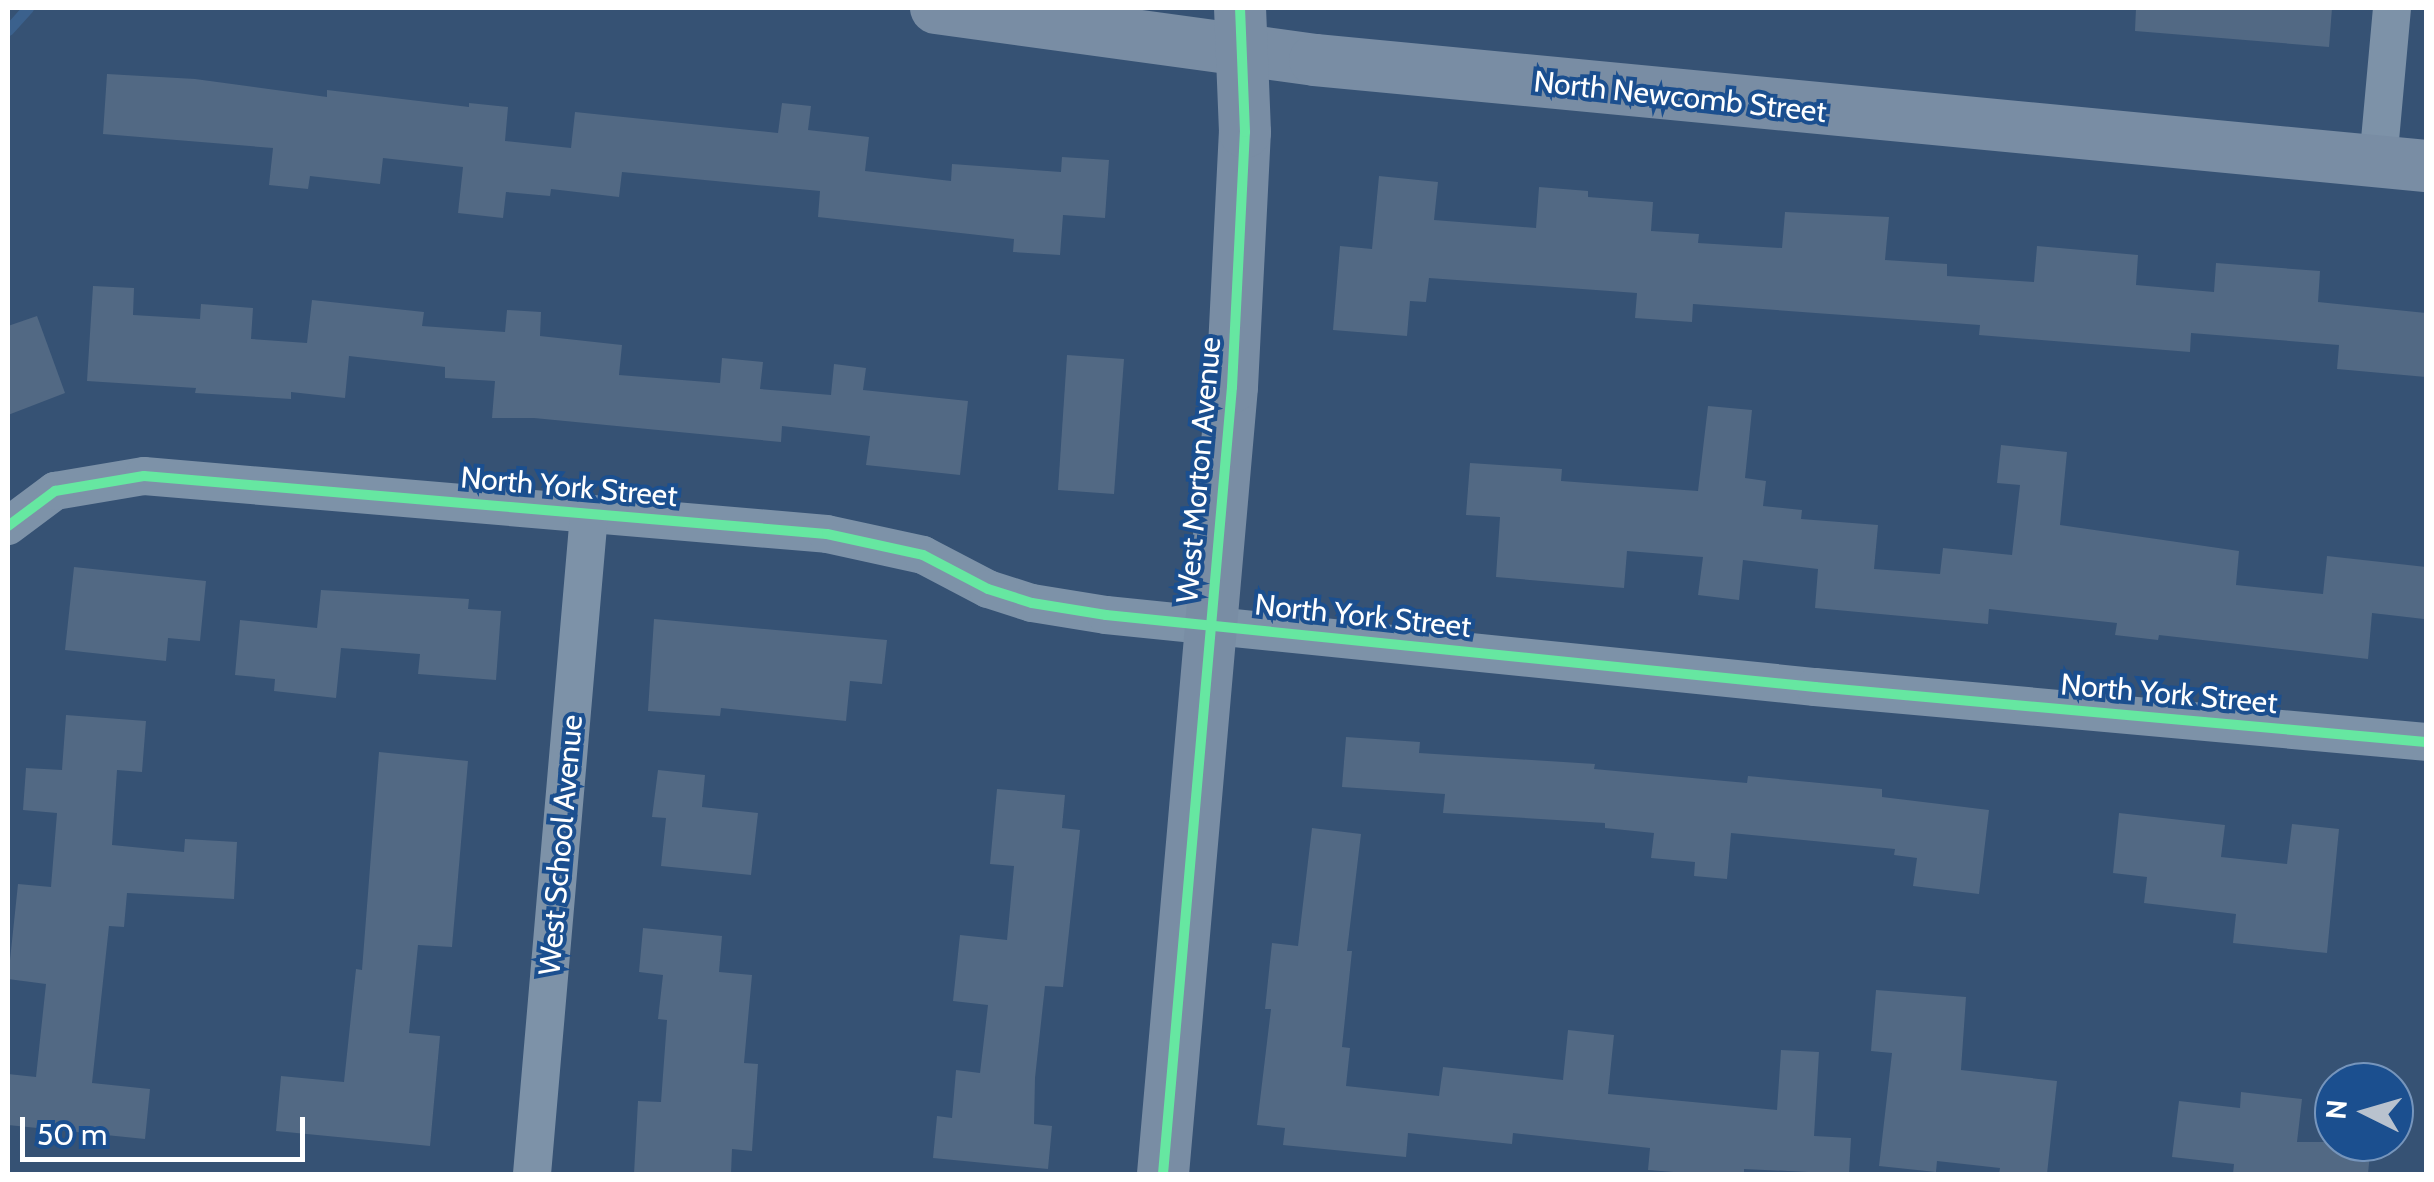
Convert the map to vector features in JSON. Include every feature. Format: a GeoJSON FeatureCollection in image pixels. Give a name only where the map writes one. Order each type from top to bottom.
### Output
{"type":"FeatureCollection","features":[{"type":"Feature","properties":{"kind":"main road","name":"North Newcomb Street"},"geometry":{"type":"LineString","coordinates":[[936,8],[1242,29],[1707,100],[2402,164]]}},
{"type":"Feature","properties":{"kind":"main road","name":"West Morton Avenue"},"geometry":{"type":"LineString","coordinates":[[1163,1174],[1239,267],[1242,29]]}},
{"type":"Feature","properties":{"kind":"street"},"geometry":{"type":"LineString","coordinates":[[2392,8],[2402,164]]}},
{"type":"Feature","properties":{"kind":"street","name":"North York Street"},"geometry":{"type":"LineString","coordinates":[[12,521],[55,491],[144,476],[868,540],[924,555],[988,589],[1032,602],[1211,626],[1796,685],[2426,742]]}},
{"type":"Feature","properties":{"kind":"street","name":"West School Avenue"},"geometry":{"type":"LineString","coordinates":[[532,1174],[589,515]]}},
{"type":"Feature","properties":{"kind":"building"},"geometry":{"type":"Polygon","coordinates":[[[2136,8],[2332,8],[2329,47],[2135,31],[2136,8]]]}},
{"type":"Feature","properties":{"kind":"building"},"geometry":{"type":"Polygon","coordinates":[[[107,74],[195,79],[327,97],[327,90],[469,107],[469,103],[508,107],[505,141],[571,148],[575,112],[778,133],[782,103],[811,106],[808,130],[869,137],[865,171],[951,181],[952,164],[1061,172],[1062,157],[1109,160],[1105,218],[1063,215],[1060,255],[1013,252],[1014,239],[818,217],[820,191],[622,172],[619,197],[551,189],[550,196],[506,192],[503,218],[458,213],[463,167],[383,158],[380,184],[310,176],[308,189],[269,185],[273,148],[103,134],[107,74]]]}},
{"type":"Feature","properties":{"kind":"building"},"geometry":{"type":"Polygon","coordinates":[[[1379,176],[1438,182],[1434,220],[1536,228],[1539,187],[1588,191],[1588,197],[1653,202],[1651,231],[1699,234],[1698,243],[1782,248],[1785,212],[1889,217],[1885,260],[1947,264],[1947,276],[2034,282],[2037,246],[2138,255],[2136,285],[2214,292],[2216,263],[2320,271],[2318,302],[2426,313],[2426,377],[2337,369],[2339,345],[2191,333],[2190,352],[1979,335],[1980,325],[1693,304],[1692,322],[1635,318],[1637,293],[1429,278],[1426,302],[1410,301],[1407,336],[1333,330],[1340,246],[1372,249],[1379,176]]]}},
{"type":"Feature","properties":{"kind":"building"},"geometry":{"type":"Polygon","coordinates":[[[93,286],[134,288],[133,315],[200,319],[201,304],[253,308],[251,339],[307,343],[312,300],[424,312],[422,326],[505,332],[507,310],[541,312],[540,336],[622,345],[619,375],[720,383],[722,358],[763,362],[760,389],[831,395],[834,364],[866,368],[863,390],[968,401],[960,475],[866,465],[870,436],[782,426],[781,442],[534,418],[492,418],[495,381],[445,378],[445,367],[349,356],[345,398],[291,392],[291,399],[195,393],[196,388],[87,381],[93,286]]]}},
{"type":"Feature","properties":{"kind":"building"},"geometry":{"type":"Polygon","coordinates":[[[37,316],[65,393],[8,415],[8,326],[37,316]]]}},
{"type":"Feature","properties":{"kind":"building"},"geometry":{"type":"Polygon","coordinates":[[[1067,355],[1124,359],[1114,494],[1058,490],[1067,355]]]}},
{"type":"Feature","properties":{"kind":"building"},"geometry":{"type":"Polygon","coordinates":[[[1708,406],[1752,410],[1745,478],[1766,481],[1763,506],[1802,510],[1801,519],[1878,525],[1874,569],[1940,574],[1943,548],[2012,555],[2020,485],[1997,483],[2001,445],[2067,452],[2060,525],[2239,551],[2236,585],[2323,594],[2327,556],[2426,567],[2424,619],[2372,613],[2368,659],[2159,635],[2158,640],[2115,635],[2117,623],[1989,609],[1988,624],[1815,608],[1818,569],[1743,560],[1739,600],[1698,595],[1703,557],[1627,551],[1624,588],[1496,577],[1500,517],[1466,515],[1470,463],[1562,469],[1561,481],[1698,491],[1708,406]]]}},
{"type":"Feature","properties":{"kind":"building"},"geometry":{"type":"Polygon","coordinates":[[[74,567],[206,581],[200,641],[168,638],[166,661],[65,650],[74,567]]]}},
{"type":"Feature","properties":{"kind":"building"},"geometry":{"type":"Polygon","coordinates":[[[321,590],[469,599],[468,609],[501,611],[496,680],[418,674],[420,654],[341,648],[336,698],[274,691],[275,679],[235,675],[240,620],[317,628],[321,590]]]}},
{"type":"Feature","properties":{"kind":"building"},"geometry":{"type":"Polygon","coordinates":[[[654,619],[887,640],[882,684],[850,681],[846,721],[721,708],[720,716],[648,711],[654,619]]]}},
{"type":"Feature","properties":{"kind":"building"},"geometry":{"type":"Polygon","coordinates":[[[66,715],[146,721],[142,772],[117,770],[112,845],[184,852],[185,839],[237,842],[234,899],[127,893],[124,927],[109,926],[92,1083],[150,1089],[145,1139],[8,1125],[8,1074],[36,1077],[46,984],[8,979],[18,884],[51,887],[57,813],[23,810],[26,768],[62,770],[66,715]]]}},
{"type":"Feature","properties":{"kind":"building"},"geometry":{"type":"Polygon","coordinates":[[[1346,737],[1420,742],[1419,753],[1595,764],[1594,769],[1747,783],[1748,776],[1882,789],[1882,797],[1989,810],[1979,894],[1913,886],[1917,858],[1894,855],[1895,849],[1731,833],[1727,879],[1694,876],[1695,862],[1651,858],[1654,833],[1605,828],[1605,823],[1443,813],[1445,794],[1342,787],[1346,737]]]}},
{"type":"Feature","properties":{"kind":"building"},"geometry":{"type":"Polygon","coordinates":[[[379,752],[468,761],[452,947],[418,945],[409,1033],[440,1036],[430,1146],[276,1131],[281,1076],[344,1082],[356,969],[362,970],[379,752]]]}},
{"type":"Feature","properties":{"kind":"building"},"geometry":{"type":"Polygon","coordinates":[[[658,770],[705,775],[702,807],[758,813],[751,875],[661,866],[666,818],[652,817],[658,770]]]}},
{"type":"Feature","properties":{"kind":"building"},"geometry":{"type":"Polygon","coordinates":[[[997,789],[1065,795],[1062,828],[1080,830],[1063,987],[1045,986],[1035,1078],[1034,1124],[1052,1126],[1048,1169],[933,1158],[937,1116],[952,1118],[956,1070],[980,1073],[988,1005],[953,1001],[960,935],[1007,940],[1014,866],[990,864],[997,789]]]}},
{"type":"Feature","properties":{"kind":"building"},"geometry":{"type":"Polygon","coordinates":[[[2119,813],[2225,825],[2221,857],[2287,864],[2292,824],[2339,829],[2327,953],[2233,943],[2236,914],[2144,903],[2147,877],[2113,873],[2119,813]]]}},
{"type":"Feature","properties":{"kind":"building"},"geometry":{"type":"Polygon","coordinates":[[[1312,828],[1361,834],[1347,951],[1352,951],[1342,1047],[1350,1048],[1346,1086],[1439,1096],[1443,1067],[1563,1080],[1568,1030],[1614,1035],[1608,1094],[1777,1110],[1781,1050],[1819,1052],[1814,1136],[1851,1138],[1849,1174],[1648,1170],[1650,1148],[1513,1133],[1512,1144],[1408,1133],[1406,1157],[1283,1145],[1285,1128],[1257,1125],[1271,1009],[1265,1009],[1272,943],[1298,946],[1312,828]]]}},
{"type":"Feature","properties":{"kind":"building"},"geometry":{"type":"Polygon","coordinates":[[[643,928],[722,936],[719,972],[752,975],[744,1063],[758,1064],[752,1151],[732,1149],[731,1174],[634,1174],[638,1101],[661,1102],[667,1020],[658,1019],[663,975],[639,972],[643,928]]]}},
{"type":"Feature","properties":{"kind":"building"},"geometry":{"type":"Polygon","coordinates":[[[1876,990],[1966,997],[1961,1070],[2057,1081],[2047,1174],[1999,1174],[2000,1168],[1937,1161],[1936,1172],[1879,1166],[1892,1053],[1871,1051],[1876,990]]]}},
{"type":"Feature","properties":{"kind":"building"},"geometry":{"type":"Polygon","coordinates":[[[2241,1092],[2302,1099],[2297,1142],[2314,1142],[2314,1162],[2369,1162],[2368,1174],[2233,1174],[2234,1164],[2172,1157],[2179,1101],[2240,1108],[2241,1092]]]}},
{"type":"Feature","properties":{"kind":"waterway"},"geometry":{"type":"LineString","coordinates":[[8,30],[28,8]]}},
{"type":"Feature","properties":{"kind":"cycle path"},"geometry":{"type":"LineString","coordinates":[[1163,1174],[1232,387],[1245,132],[1240,8]]}},
{"type":"Feature","properties":{"kind":"cycle path"},"geometry":{"type":"LineString","coordinates":[[8,526],[55,491],[144,476],[827,534],[923,555],[988,589],[1032,603],[1106,615],[1815,687],[2426,742]]}}]}
